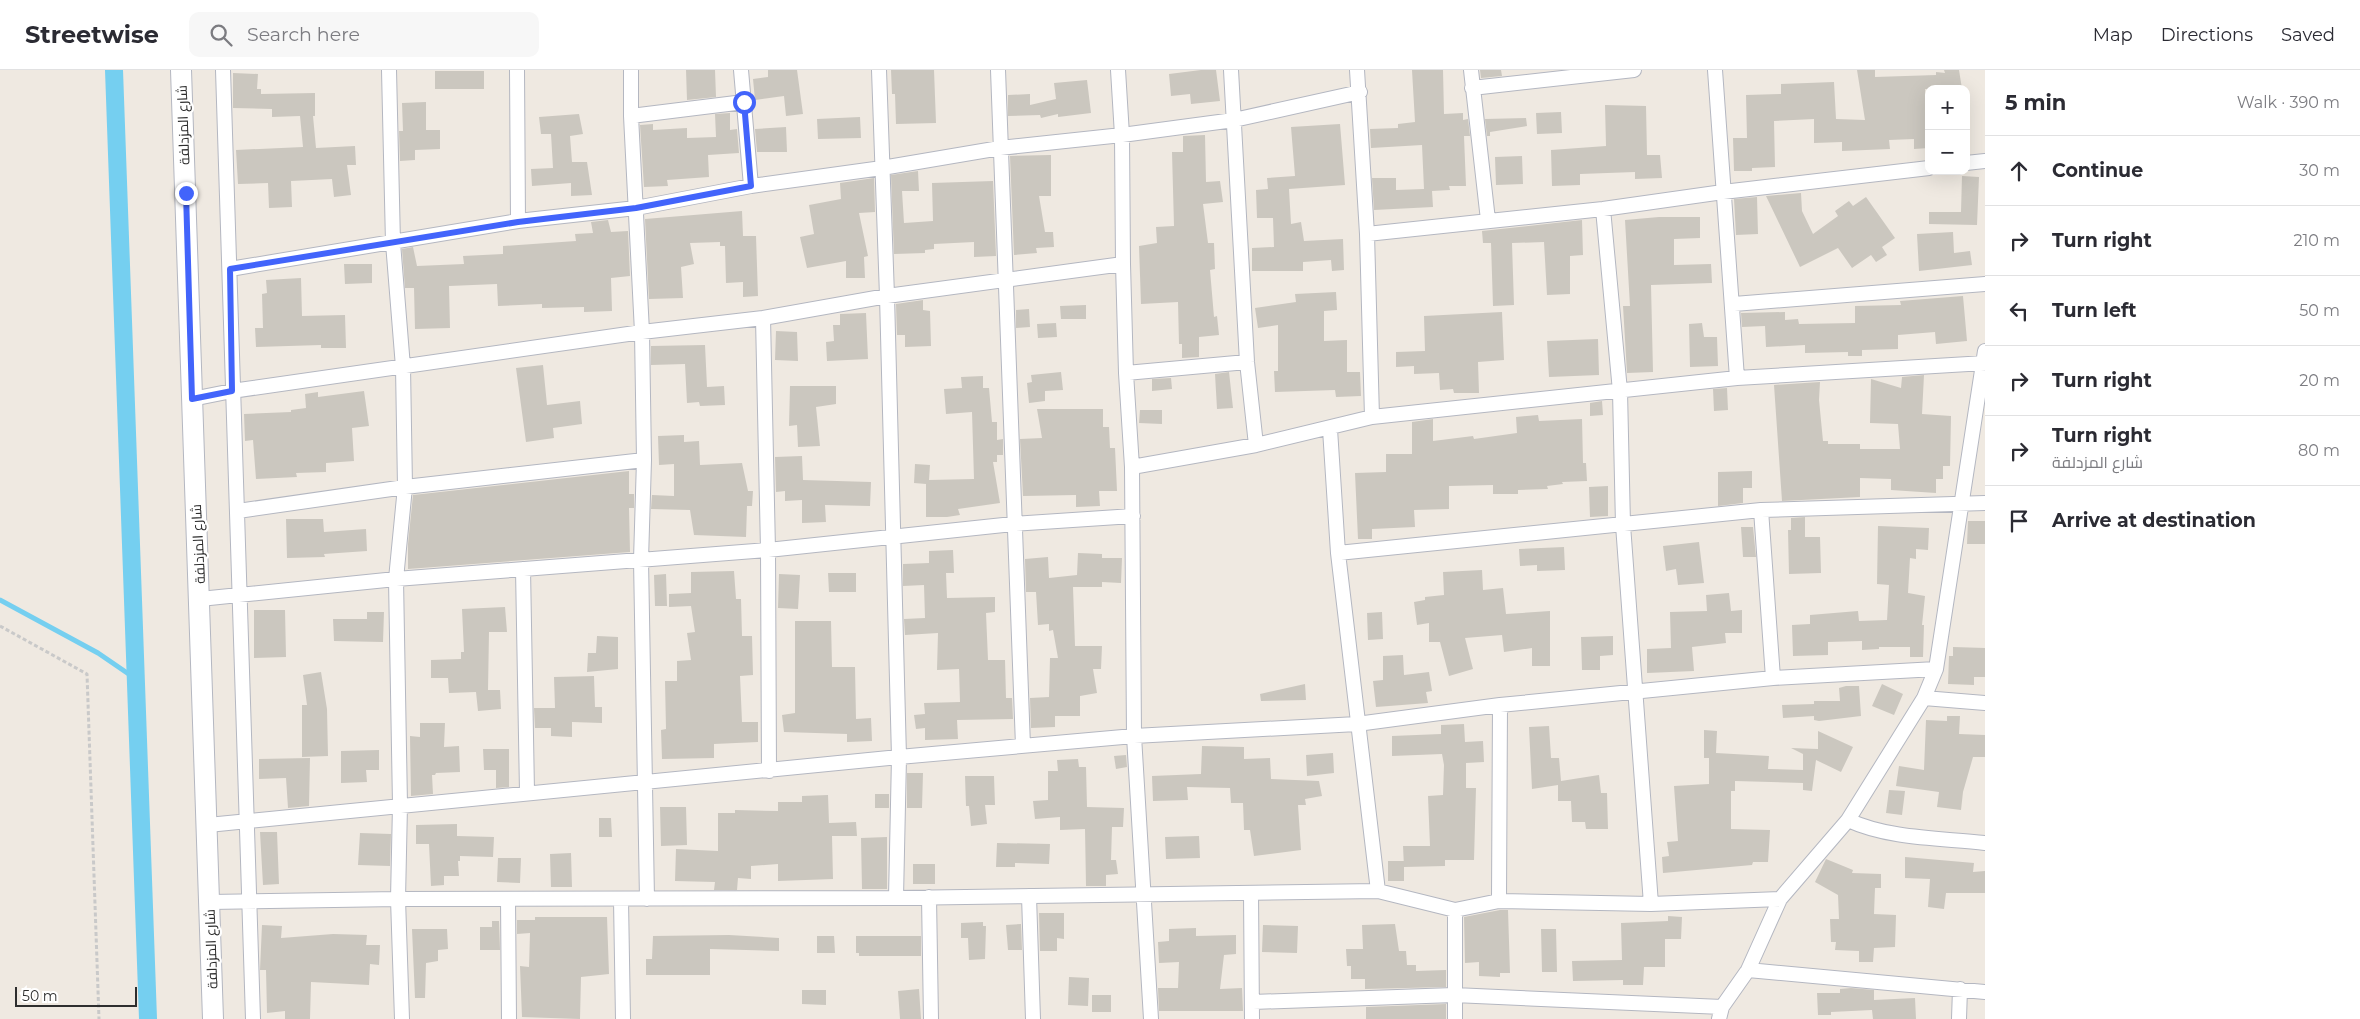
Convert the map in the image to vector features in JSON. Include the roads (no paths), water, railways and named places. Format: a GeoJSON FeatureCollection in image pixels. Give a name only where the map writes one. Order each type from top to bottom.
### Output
{"type":"FeatureCollection","features":[{"type":"Feature","properties":{"kind":"street","name":"شارع المزدلفة"},"geometry":{"type":"LineString","coordinates":[[181,70],[208,825],[213,1019]]}},
{"type":"Feature","properties":{"kind":"street"},"geometry":{"type":"LineString","coordinates":[[223,70],[253,1019]]}},
{"type":"Feature","properties":{"kind":"street"},"geometry":{"type":"LineString","coordinates":[[389,70],[393,243],[403,368],[405,487],[396,579],[400,805],[398,899],[402,1019]]}},
{"type":"Feature","properties":{"kind":"street"},"geometry":{"type":"LineString","coordinates":[[517,70],[518,222]]}},
{"type":"Feature","properties":{"kind":"street"},"geometry":{"type":"LineString","coordinates":[[631,70],[631,116],[642,332],[644,460],[641,560],[647,899]]}},
{"type":"Feature","properties":{"kind":"street"},"geometry":{"type":"LineString","coordinates":[[741,70],[751,186]]}},
{"type":"Feature","properties":{"kind":"street"},"geometry":{"type":"LineString","coordinates":[[878,70],[887,296],[899,757],[896,898]]}},
{"type":"Feature","properties":{"kind":"street"},"geometry":{"type":"LineString","coordinates":[[998,70],[1013,524],[1023,746]]}},
{"type":"Feature","properties":{"kind":"street"},"geometry":{"type":"LineString","coordinates":[[1118,70],[1122,135],[1126,373],[1132,468],[1134,736],[1151,1019]]}},
{"type":"Feature","properties":{"kind":"street"},"geometry":{"type":"LineString","coordinates":[[1231,70],[1246,362],[1256,446]]}},
{"type":"Feature","properties":{"kind":"street"},"geometry":{"type":"LineString","coordinates":[[1358,70],[1367,234],[1372,417]]}},
{"type":"Feature","properties":{"kind":"street"},"geometry":{"type":"LineString","coordinates":[[1471,70],[1488,220]]}},
{"type":"Feature","properties":{"kind":"street"},"geometry":{"type":"LineString","coordinates":[[1472,88],[1634,70]]}},
{"type":"Feature","properties":{"kind":"street"},"geometry":{"type":"LineString","coordinates":[[1715,70],[1723,192],[1734,304],[1737,378]]}},
{"type":"Feature","properties":{"kind":"street"},"geometry":{"type":"LineString","coordinates":[[230,269],[518,222],[636,208],[751,186],[882,168],[1000,148],[1122,135],[1234,120],[1360,92]]}},
{"type":"Feature","properties":{"kind":"street"},"geometry":{"type":"LineString","coordinates":[[631,116],[744,102]]}},
{"type":"Feature","properties":{"kind":"street"},"geometry":{"type":"LineString","coordinates":[[1970,163],[1985,161]]}},
{"type":"Feature","properties":{"kind":"street"},"geometry":{"type":"LineString","coordinates":[[1367,234],[1603,209],[1723,192],[1925,168]]}},
{"type":"Feature","properties":{"kind":"street"},"geometry":{"type":"LineString","coordinates":[[1603,209],[1620,391],[1623,525],[1651,904]]}},
{"type":"Feature","properties":{"kind":"street"},"geometry":{"type":"LineString","coordinates":[[192,399],[232,391],[403,368],[642,332],[763,318],[887,296],[1123,264]]}},
{"type":"Feature","properties":{"kind":"street"},"geometry":{"type":"LineString","coordinates":[[1734,304],[1985,284]]}},
{"type":"Feature","properties":{"kind":"street"},"geometry":{"type":"LineString","coordinates":[[763,318],[768,550],[769,771]]}},
{"type":"Feature","properties":{"kind":"street"},"geometry":{"type":"LineString","coordinates":[[1132,468],[1256,446],[1372,417],[1737,378],[1984,359],[1936,669],[1924,698],[1848,820],[1780,899],[1748,970],[1720,1013],[1454,996],[1253,1002]]}},
{"type":"Feature","properties":{"kind":"street"},"geometry":{"type":"LineString","coordinates":[[1126,373],[1246,362]]}},
{"type":"Feature","properties":{"kind":"street"},"geometry":{"type":"LineString","coordinates":[[1330,429],[1338,553],[1378,890]]}},
{"type":"Feature","properties":{"kind":"street"},"geometry":{"type":"LineString","coordinates":[[238,511],[405,487],[644,460]]}},
{"type":"Feature","properties":{"kind":"street"},"geometry":{"type":"LineString","coordinates":[[1338,553],[1761,510],[1985,503]]}},
{"type":"Feature","properties":{"kind":"street"},"geometry":{"type":"LineString","coordinates":[[1761,510],[1773,678]]}},
{"type":"Feature","properties":{"kind":"street"},"geometry":{"type":"LineString","coordinates":[[200,598],[396,579],[768,550],[1013,524],[1133,516]]}},
{"type":"Feature","properties":{"kind":"street"},"geometry":{"type":"LineString","coordinates":[[523,570],[527,792]]}},
{"type":"Feature","properties":{"kind":"street"},"geometry":{"type":"LineString","coordinates":[[208,825],[527,792],[1134,736],[1357,724],[1500,705],[1773,678],[1936,669]]}},
{"type":"Feature","properties":{"kind":"street"},"geometry":{"type":"LineString","coordinates":[[1924,698],[1985,703]]}},
{"type":"Feature","properties":{"kind":"street"},"geometry":{"type":"LineString","coordinates":[[1499,901],[1500,705]]}},
{"type":"Feature","properties":{"kind":"street"},"geometry":{"type":"LineString","coordinates":[[1848,820],[1862,827],[1886,832],[1985,843]]}},
{"type":"Feature","properties":{"kind":"street"},"geometry":{"type":"LineString","coordinates":[[210,902],[398,899],[896,898],[1378,890],[1455,910],[1499,901],[1651,904],[1780,899]]}},
{"type":"Feature","properties":{"kind":"street"},"geometry":{"type":"LineString","coordinates":[[1251,893],[1252,1019]]}},
{"type":"Feature","properties":{"kind":"street"},"geometry":{"type":"LineString","coordinates":[[1029,896],[1033,1019]]}},
{"type":"Feature","properties":{"kind":"street"},"geometry":{"type":"LineString","coordinates":[[929,897],[931,1019]]}},
{"type":"Feature","properties":{"kind":"street"},"geometry":{"type":"LineString","coordinates":[[508,900],[508,1019]]}},
{"type":"Feature","properties":{"kind":"street"},"geometry":{"type":"LineString","coordinates":[[621,900],[623,1019]]}},
{"type":"Feature","properties":{"kind":"street"},"geometry":{"type":"LineString","coordinates":[[1455,910],[1455,1019]]}},
{"type":"Feature","properties":{"kind":"street"},"geometry":{"type":"LineString","coordinates":[[1748,970],[1985,992]]}},
{"type":"Feature","properties":{"kind":"street"},"geometry":{"type":"LineString","coordinates":[[1959,1019],[1960,990]]}},
{"type":"Feature","properties":{"kind":"waterway"},"geometry":{"type":"LineString","coordinates":[[114,70],[148,1019]]}},
{"type":"Feature","properties":{"kind":"waterway"},"geometry":{"type":"LineString","coordinates":[[0,600],[98,653],[136,679]]}}]}
